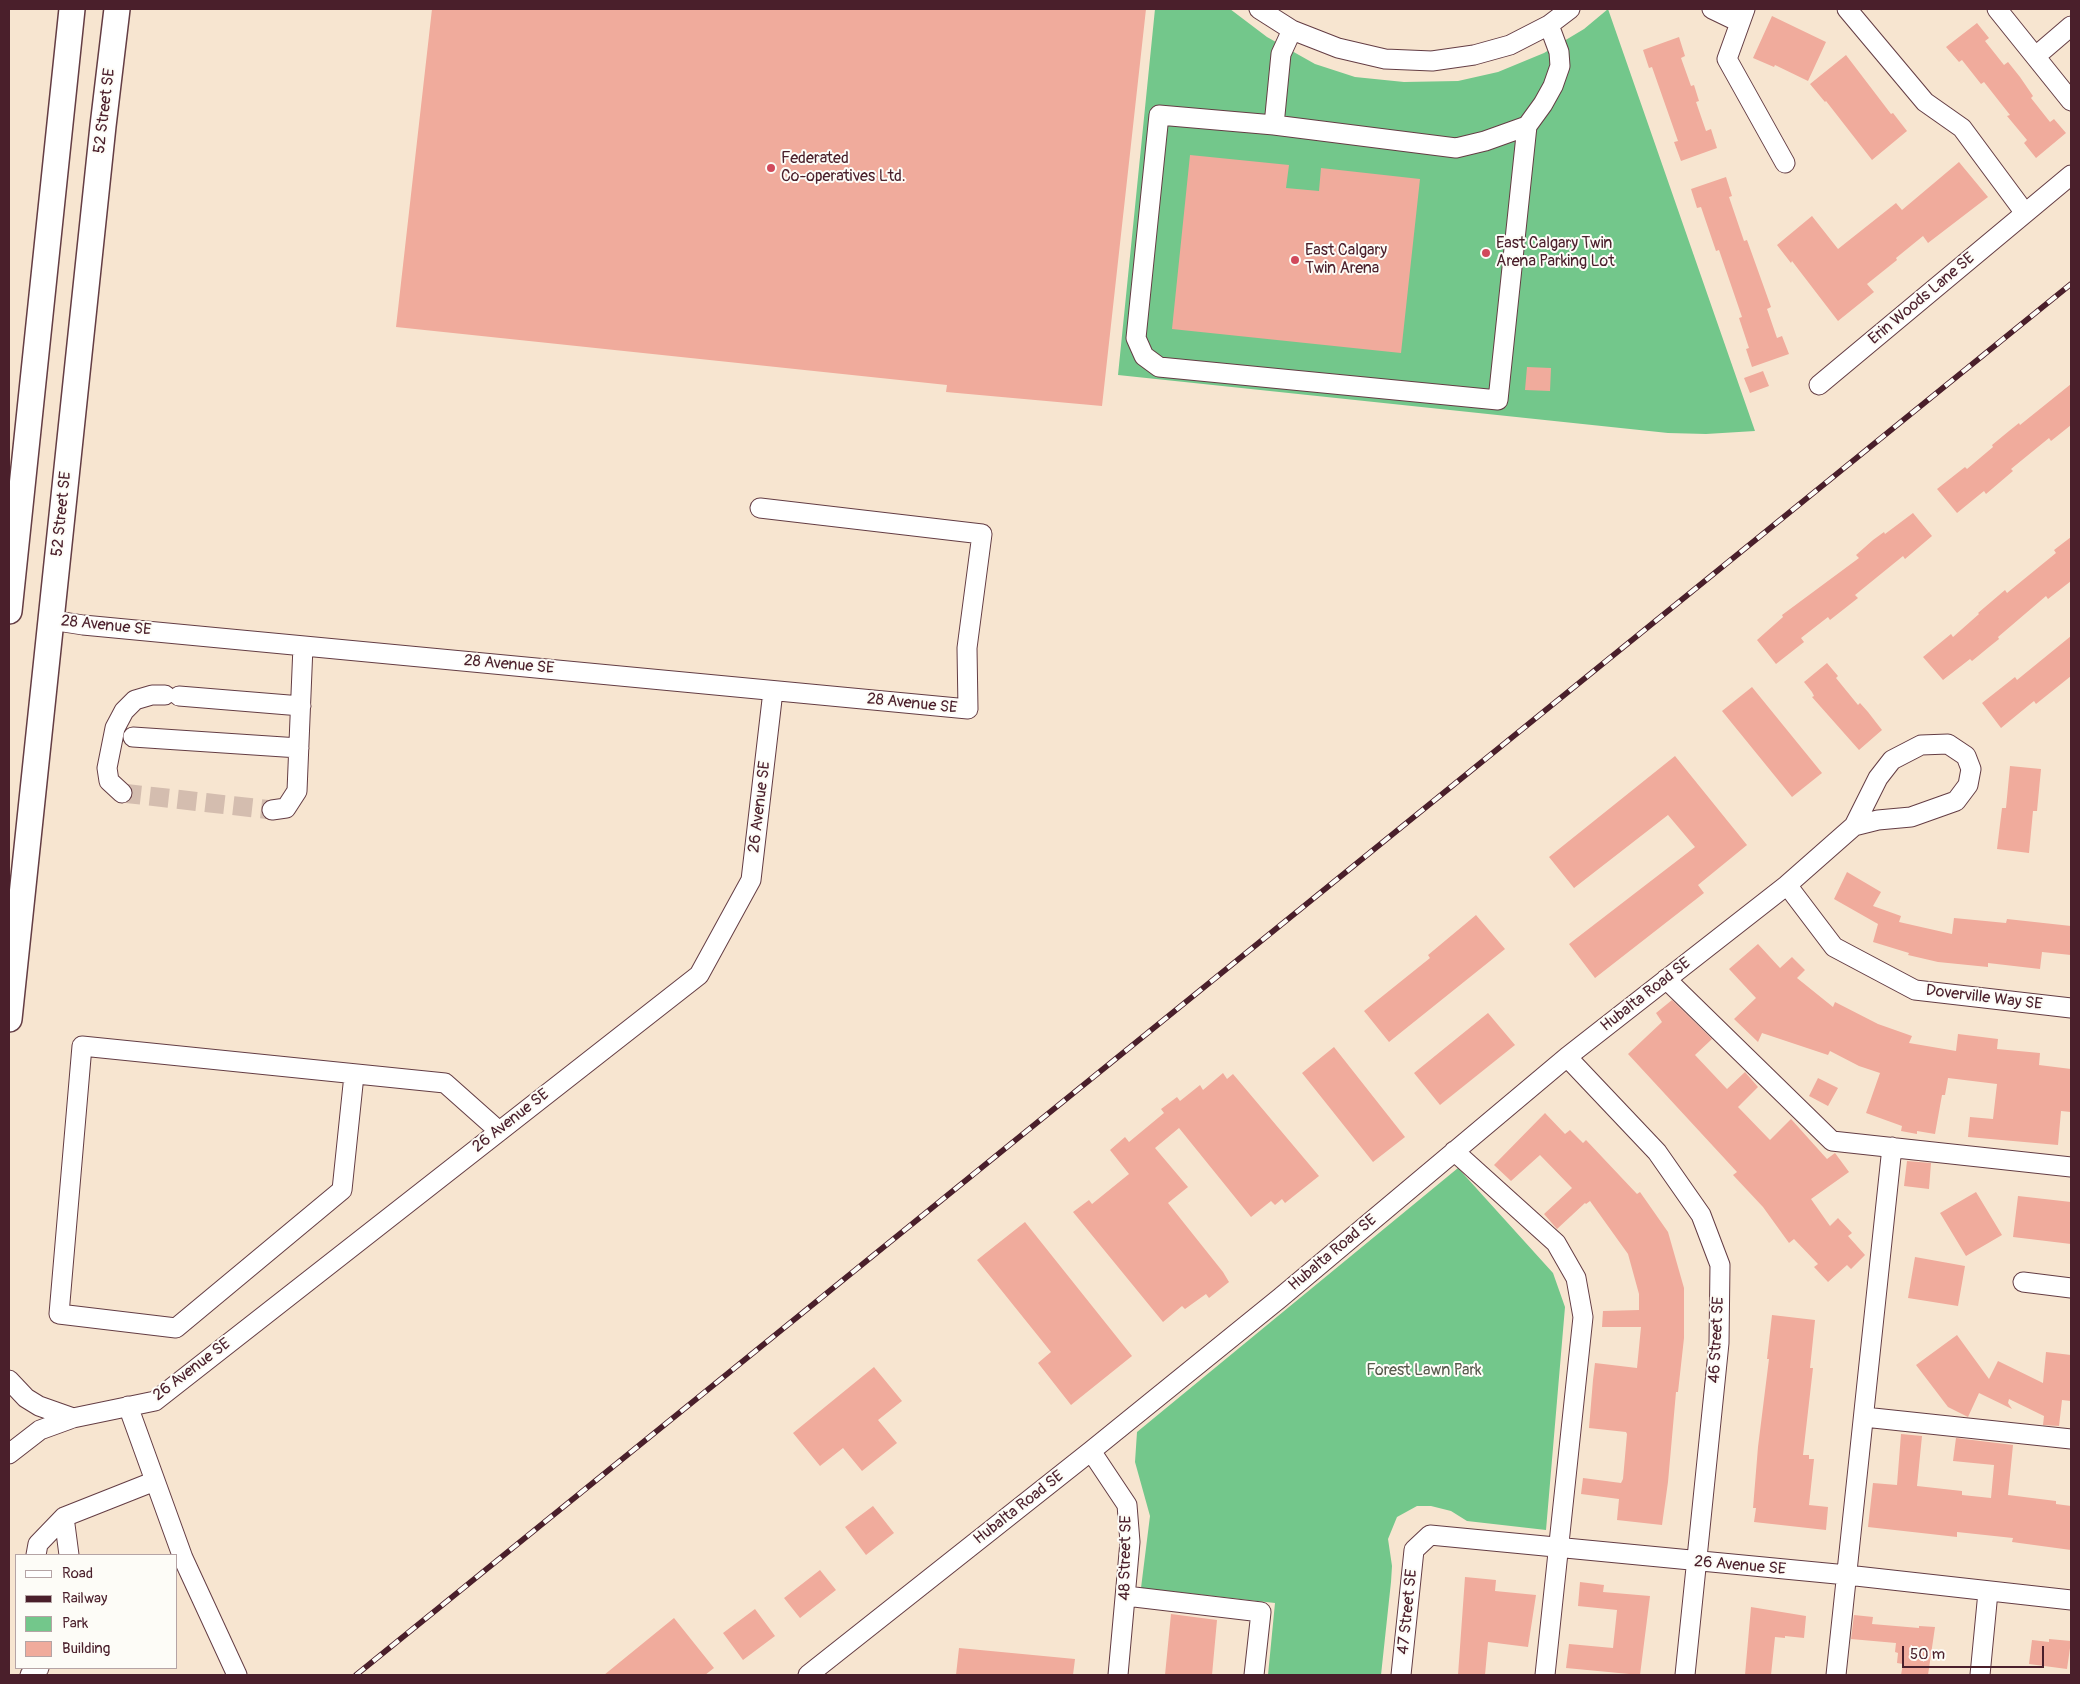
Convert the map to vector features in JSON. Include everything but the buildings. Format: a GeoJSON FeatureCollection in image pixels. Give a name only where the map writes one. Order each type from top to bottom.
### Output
{"type":"FeatureCollection","features":[{"type":"Feature","properties":{"kind":"main road"},"geometry":{"type":"LineString","coordinates":[[9,612],[72,9]]}},
{"type":"Feature","properties":{"kind":"main road","name":"52 Street SE"},"geometry":{"type":"LineString","coordinates":[[9,1019],[117,9]]}},
{"type":"Feature","properties":{"kind":"street"},"geometry":{"type":"LineString","coordinates":[[1259,9],[1292,30],[1338,48],[1385,59],[1432,62],[1474,55],[1510,45],[1549,25],[1570,9]]}},
{"type":"Feature","properties":{"kind":"street"},"geometry":{"type":"LineString","coordinates":[[1712,9],[1742,16],[1727,59],[1786,163]]}},
{"type":"Feature","properties":{"kind":"street"},"geometry":{"type":"LineString","coordinates":[[1847,9],[1925,102],[1962,128],[2025,213]]}},
{"type":"Feature","properties":{"kind":"street"},"geometry":{"type":"LineString","coordinates":[[1997,9],[2071,101]]}},
{"type":"Feature","properties":{"kind":"street"},"geometry":{"type":"LineString","coordinates":[[1527,126],[1485,141],[1456,148],[1274,126],[1159,115],[1136,338],[1144,356],[1159,367],[1498,400],[1527,126],[1553,86],[1560,66],[1559,52],[1549,25]]}},
{"type":"Feature","properties":{"kind":"street"},"geometry":{"type":"LineString","coordinates":[[2036,56],[2071,26]]}},
{"type":"Feature","properties":{"kind":"street"},"geometry":{"type":"LineString","coordinates":[[1274,126],[1281,54],[1292,30]]}},
{"type":"Feature","properties":{"kind":"street","name":"Erin Woods Lane SE"},"geometry":{"type":"LineString","coordinates":[[1819,385],[2071,175]]}},
{"type":"Feature","properties":{"kind":"street","name":"28 Avenue SE"},"geometry":{"type":"LineString","coordinates":[[51,620],[303,646],[968,709],[967,648],[982,534],[760,508]]}},
{"type":"Feature","properties":{"kind":"street"},"geometry":{"type":"LineString","coordinates":[[272,810],[286,808],[297,791],[303,646]]}},
{"type":"Feature","properties":{"kind":"street","name":"26 Avenue SE"},"geometry":{"type":"LineString","coordinates":[[9,1454],[40,1430],[73,1418],[154,1400],[699,975],[751,880],[773,690]]}},
{"type":"Feature","properties":{"kind":"street"},"geometry":{"type":"LineString","coordinates":[[122,793],[109,781],[108,768],[115,728],[124,711],[135,700],[152,695],[172,695],[301,706]]}},
{"type":"Feature","properties":{"kind":"street"},"geometry":{"type":"LineString","coordinates":[[133,737],[299,748]]}},
{"type":"Feature","properties":{"kind":"street","name":"Hubalta Road SE"},"geometry":{"type":"LineString","coordinates":[[808,1675],[1091,1451],[1286,1293],[1567,1057],[1787,885],[1854,826],[1878,778],[1892,760],[1921,745],[1948,744],[1966,756],[1971,769],[1968,785],[1956,801],[1911,816],[1878,820],[1854,826]]}},
{"type":"Feature","properties":{"kind":"street","name":"Doverville Way SE"},"geometry":{"type":"LineString","coordinates":[[1787,885],[1834,947],[1916,990],[2071,1008]]}},
{"type":"Feature","properties":{"kind":"street"},"geometry":{"type":"LineString","coordinates":[[1666,979],[1832,1141],[2071,1167]]}},
{"type":"Feature","properties":{"kind":"street"},"geometry":{"type":"LineString","coordinates":[[354,1075],[342,1190],[176,1328],[59,1314],[82,1046],[444,1083],[499,1131]]}},
{"type":"Feature","properties":{"kind":"street","name":"46 Street SE"},"geometry":{"type":"LineString","coordinates":[[1567,1057],[1657,1152],[1701,1214],[1720,1265],[1719,1343],[1685,1675]]}},
{"type":"Feature","properties":{"kind":"street"},"geometry":{"type":"LineString","coordinates":[[1836,1675],[1892,1147]]}},
{"type":"Feature","properties":{"kind":"street"},"geometry":{"type":"LineString","coordinates":[[1454,1151],[1556,1243],[1576,1278],[1583,1317],[1545,1675]]}},
{"type":"Feature","properties":{"kind":"street"},"geometry":{"type":"LineString","coordinates":[[2023,1282],[2071,1288]]}},
{"type":"Feature","properties":{"kind":"street"},"geometry":{"type":"LineString","coordinates":[[9,1380],[26,1398],[39,1406],[73,1418]]}},
{"type":"Feature","properties":{"kind":"street"},"geometry":{"type":"LineString","coordinates":[[128,1406],[180,1560],[237,1675]]}},
{"type":"Feature","properties":{"kind":"street"},"geometry":{"type":"LineString","coordinates":[[1864,1417],[2071,1439]]}},
{"type":"Feature","properties":{"kind":"street","name":"48 Street SE"},"geometry":{"type":"LineString","coordinates":[[1091,1451],[1127,1505],[1130,1542],[1118,1675]]}},
{"type":"Feature","properties":{"kind":"street"},"geometry":{"type":"LineString","coordinates":[[36,1554],[38,1544],[64,1517],[155,1482]]}},
{"type":"Feature","properties":{"kind":"street"},"geometry":{"type":"LineString","coordinates":[[64,1517],[69,1554]]}},
{"type":"Feature","properties":{"kind":"street","name":"26 Avenue SE"},"geometry":{"type":"LineString","coordinates":[[1414,1550],[1430,1535],[2071,1600]]}},
{"type":"Feature","properties":{"kind":"street","name":"47 Street SE"},"geometry":{"type":"LineString","coordinates":[[1401,1675],[1414,1550]]}},
{"type":"Feature","properties":{"kind":"street"},"geometry":{"type":"LineString","coordinates":[[1980,1675],[1988,1592]]}},
{"type":"Feature","properties":{"kind":"street"},"geometry":{"type":"LineString","coordinates":[[1126,1596],[1261,1612],[1254,1675]]}},
{"type":"Feature","properties":{"kind":"green space"},"geometry":{"type":"Polygon","coordinates":[[[1155,9],[1230,9],[1267,37],[1315,64],[1355,77],[1404,82],[1458,81],[1498,72],[1544,53],[1584,29],[1608,9],[1755,431],[1706,434],[1668,433],[1118,375],[1155,9]]]}},
{"type":"Feature","properties":{"kind":"green space","name":"Forest Lawn Park"},"geometry":{"type":"Polygon","coordinates":[[[1458,1168],[1553,1273],[1565,1307],[1546,1530],[1467,1521],[1451,1511],[1431,1506],[1417,1506],[1397,1517],[1388,1539],[1392,1566],[1381,1675],[1268,1675],[1275,1603],[1141,1588],[1150,1516],[1135,1462],[1137,1432],[1458,1168]]]}},
{"type":"Feature","properties":{"kind":"tunnel"},"geometry":{"type":"LineString","coordinates":[[122,793],[272,810]]}},
{"type":"Feature","properties":{"kind":"railway"},"geometry":{"type":"LineString","coordinates":[[356,1675],[2071,284]]}},
{"type":"Feature","properties":{"kind":"place","name":"Federated Co-operatives Ltd."},"geometry":{"type":"Point","coordinates":[771,168]}},
{"type":"Feature","properties":{"kind":"place","name":"East Calgary Twin Arena Parking Lot"},"geometry":{"type":"Point","coordinates":[1486,253]}},
{"type":"Feature","properties":{"kind":"place","name":"East Calgary Twin Arena"},"geometry":{"type":"Point","coordinates":[1295,260]}}]}
